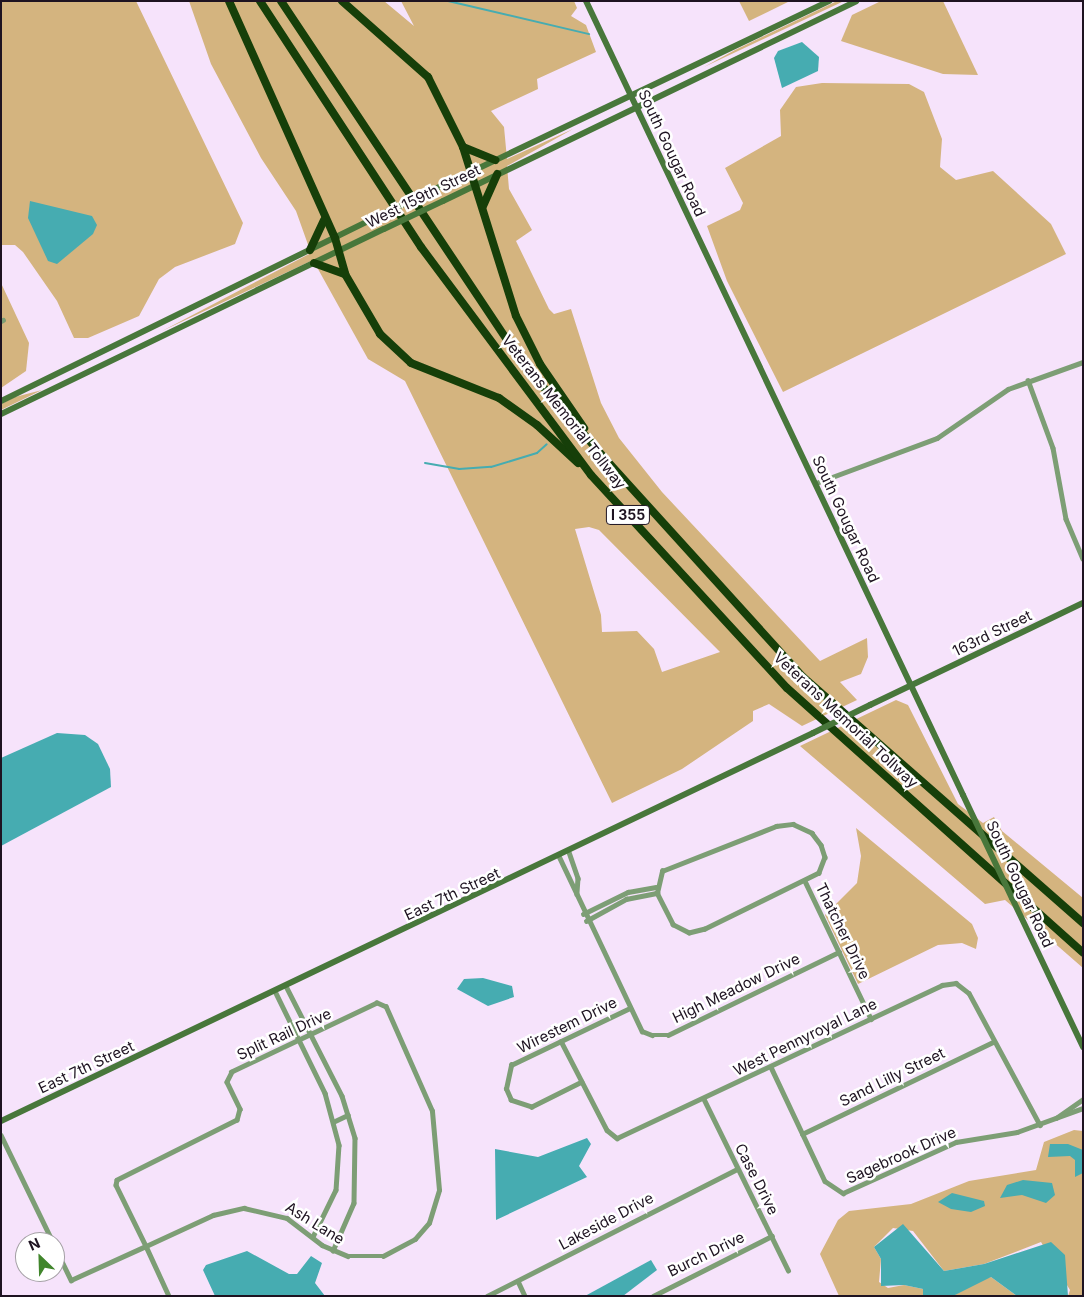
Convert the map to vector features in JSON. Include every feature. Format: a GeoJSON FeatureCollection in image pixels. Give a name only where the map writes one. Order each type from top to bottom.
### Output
{"type":"FeatureCollection","features":[{"type":"Feature","properties":{"kind":"highway"},"geometry":{"type":"LineString","coordinates":[[229,1],[324,220],[335,238],[345,274],[370,319],[393,350],[411,363],[499,398],[537,425],[599,484]]}},
{"type":"Feature","properties":{"kind":"highway","name":"Veterans Memorial Tollway"},"geometry":{"type":"LineString","coordinates":[[260,1],[421,247],[599,484],[787,688],[1083,953]]}},
{"type":"Feature","properties":{"kind":"highway","name":"Veterans Memorial Tollway"},"geometry":{"type":"LineString","coordinates":[[282,1],[521,362],[608,462],[803,677],[1083,923]]}},
{"type":"Feature","properties":{"kind":"highway"},"geometry":{"type":"LineString","coordinates":[[342,1],[428,77],[463,147],[516,316],[540,364],[608,462]]}},
{"type":"Feature","properties":{"kind":"highway"},"geometry":{"type":"LineString","coordinates":[[463,147],[496,160]]}},
{"type":"Feature","properties":{"kind":"highway"},"geometry":{"type":"LineString","coordinates":[[483,206],[497,174]]}},
{"type":"Feature","properties":{"kind":"highway"},"geometry":{"type":"LineString","coordinates":[[310,250],[324,220]]}},
{"type":"Feature","properties":{"kind":"highway"},"geometry":{"type":"LineString","coordinates":[[314,263],[345,274]]}},
{"type":"Feature","properties":{"kind":"street","name":"South Gougar Road"},"geometry":{"type":"LineString","coordinates":[[586,1],[1083,1047]]}},
{"type":"Feature","properties":{"kind":"street","name":"West 159th Street"},"geometry":{"type":"LineString","coordinates":[[1,400],[828,1]]}},
{"type":"Feature","properties":{"kind":"street","name":"West 159th Street"},"geometry":{"type":"LineString","coordinates":[[1,414],[474,186],[636,105],[856,1]]}},
{"type":"Feature","properties":{"kind":"street"},"geometry":{"type":"LineString","coordinates":[[816,484],[937,438],[990,400],[1028,380],[1083,362]]}},
{"type":"Feature","properties":{"kind":"street"},"geometry":{"type":"LineString","coordinates":[[1028,380],[1052,448],[1066,519],[1083,559]]}},
{"type":"Feature","properties":{"kind":"street","name":"163rd Street"},"geometry":{"type":"LineString","coordinates":[[912,685],[1083,603]]}},
{"type":"Feature","properties":{"kind":"street","name":"East 7th Street"},"geometry":{"type":"LineString","coordinates":[[1,1121],[569,852],[912,685]]}},
{"type":"Feature","properties":{"kind":"street"},"geometry":{"type":"LineString","coordinates":[[785,824],[806,829],[823,851],[822,869],[805,881],[689,933],[673,924],[656,890],[662,871],[672,865],[785,824]]}},
{"type":"Feature","properties":{"kind":"street","name":"High Meadow Drive"},"geometry":{"type":"LineString","coordinates":[[569,852],[578,878],[577,896]]}},
{"type":"Feature","properties":{"kind":"street","name":"High Meadow Drive"},"geometry":{"type":"LineString","coordinates":[[560,856],[586,921],[642,1031],[668,1035],[839,952]]}},
{"type":"Feature","properties":{"kind":"street","name":"Thatcher Drive"},"geometry":{"type":"LineString","coordinates":[[805,881],[871,1019]]}},
{"type":"Feature","properties":{"kind":"street"},"geometry":{"type":"LineString","coordinates":[[583,914],[628,892],[656,890]]}},
{"type":"Feature","properties":{"kind":"street"},"geometry":{"type":"LineString","coordinates":[[586,921],[633,896],[656,890]]}},
{"type":"Feature","properties":{"kind":"street","name":"West Pennyroyal Lane"},"geometry":{"type":"LineString","coordinates":[[561,1041],[607,1130],[617,1138],[704,1099],[942,985],[956,983],[969,993],[993,1042],[1040,1125]]}},
{"type":"Feature","properties":{"kind":"street"},"geometry":{"type":"LineString","coordinates":[[286,986],[348,1115],[355,1138],[357,1182],[354,1204],[333,1252]]}},
{"type":"Feature","properties":{"kind":"street"},"geometry":{"type":"LineString","coordinates":[[275,992],[299,1040],[335,1121],[340,1167],[336,1190],[313,1237]]}},
{"type":"Feature","properties":{"kind":"street","name":"Split Rail Drive"},"geometry":{"type":"LineString","coordinates":[[146,1246],[117,1180],[237,1120],[240,1109],[228,1076],[299,1040],[382,1004],[428,1096],[439,1190],[429,1223]]}},
{"type":"Feature","properties":{"kind":"street","name":"Wirestem Drive"},"geometry":{"type":"LineString","coordinates":[[582,1082],[532,1107],[511,1100],[506,1089],[511,1065],[630,1008]]}},
{"type":"Feature","properties":{"kind":"street","name":"Sand Lilly Street"},"geometry":{"type":"LineString","coordinates":[[802,1134],[993,1042]]}},
{"type":"Feature","properties":{"kind":"street","name":"Sagebrook Drive"},"geometry":{"type":"LineString","coordinates":[[771,1067],[824,1181],[843,1193],[956,1142],[1040,1125],[1083,1108]]}},
{"type":"Feature","properties":{"kind":"street","name":"Case Drive"},"geometry":{"type":"LineString","coordinates":[[704,1099],[788,1270]]}},
{"type":"Feature","properties":{"kind":"street","name":"Sagebrook Drive"},"geometry":{"type":"LineString","coordinates":[[1056,1118],[1083,1099]]}},
{"type":"Feature","properties":{"kind":"street"},"geometry":{"type":"LineString","coordinates":[[335,1121],[348,1115]]}},
{"type":"Feature","properties":{"kind":"street"},"geometry":{"type":"LineString","coordinates":[[1,1135],[48,1232]]}},
{"type":"Feature","properties":{"kind":"street","name":"Lakeside Drive"},"geometry":{"type":"LineString","coordinates":[[488,1296],[737,1169]]}},
{"type":"Feature","properties":{"kind":"street","name":"Ash Lane"},"geometry":{"type":"LineString","coordinates":[[65,1267],[71,1280],[213,1216],[244,1208],[275,1212],[333,1252],[363,1258],[383,1256],[401,1250],[429,1223]]}},
{"type":"Feature","properties":{"kind":"street","name":"Burch Drive"},"geometry":{"type":"LineString","coordinates":[[653,1296],[772,1236]]}},
{"type":"Feature","properties":{"kind":"street"},"geometry":{"type":"LineString","coordinates":[[146,1246],[169,1296]]}},
{"type":"Feature","properties":{"kind":"street"},"geometry":{"type":"LineString","coordinates":[[518,1281],[524,1296]]}},
{"type":"Feature","properties":{"kind":"shaded area"},"geometry":{"type":"Polygon","coordinates":[[[1,1],[136,1],[243,223],[235,244],[175,267],[159,279],[139,316],[88,338],[74,338],[57,301],[23,252],[15,245],[1,245],[1,1]]]}},
{"type":"Feature","properties":{"kind":"shaded area"},"geometry":{"type":"Polygon","coordinates":[[[189,1],[384,1],[414,26],[401,1],[574,1],[577,8],[571,16],[586,25],[596,52],[537,79],[538,89],[491,111],[504,127],[507,159],[573,129],[507,166],[509,189],[532,230],[516,241],[549,309],[554,314],[571,309],[601,403],[619,438],[662,492],[820,661],[867,638],[868,657],[861,674],[840,682],[857,700],[802,726],[769,704],[753,711],[753,721],[682,769],[612,803],[405,381],[368,359],[313,260],[162,331],[311,253],[296,211],[261,158],[211,64],[189,1]],[[589,527],[575,529],[601,615],[602,632],[637,631],[654,649],[662,672],[720,652],[599,530],[589,527]]]}},
{"type":"Feature","properties":{"kind":"shaded area"},"geometry":{"type":"Polygon","coordinates":[[[739,1],[790,1],[749,21],[739,1]]]}},
{"type":"Feature","properties":{"kind":"shaded area"},"geometry":{"type":"Polygon","coordinates":[[[837,1],[844,1],[704,67],[735,50],[837,1]]]}},
{"type":"Feature","properties":{"kind":"shaded area"},"geometry":{"type":"Polygon","coordinates":[[[881,1],[943,1],[978,75],[943,74],[841,41],[852,15],[881,1]]]}},
{"type":"Feature","properties":{"kind":"shaded area"},"geometry":{"type":"Polygon","coordinates":[[[802,42],[819,57],[818,71],[782,88],[774,58],[778,51],[802,42]]]}},
{"type":"Feature","properties":{"kind":"shaded area"},"geometry":{"type":"Polygon","coordinates":[[[822,83],[909,84],[924,92],[942,139],[940,167],[956,180],[993,171],[1051,224],[1066,254],[783,392],[727,281],[707,226],[740,210],[743,203],[725,168],[781,136],[780,110],[796,87],[822,83]]]}},
{"type":"Feature","properties":{"kind":"shaded area"},"geometry":{"type":"Polygon","coordinates":[[[30,201],[92,216],[97,225],[93,234],[57,264],[48,261],[28,218],[30,201]]]}},
{"type":"Feature","properties":{"kind":"shaded area"},"geometry":{"type":"Polygon","coordinates":[[[1,283],[29,343],[26,371],[1,388],[1,283]]]}},
{"type":"Feature","properties":{"kind":"shaded area"},"geometry":{"type":"Polygon","coordinates":[[[42,390],[1,410],[1,404],[15,397],[42,390]]]}},
{"type":"Feature","properties":{"kind":"shaded area"},"geometry":{"type":"Polygon","coordinates":[[[896,700],[908,705],[958,804],[983,823],[994,817],[1002,831],[1083,898],[1083,968],[1005,900],[985,904],[800,746],[896,700]]]}},
{"type":"Feature","properties":{"kind":"shaded area"},"geometry":{"type":"Polygon","coordinates":[[[57,733],[85,735],[98,744],[110,769],[111,787],[1,846],[1,758],[57,733]]]}},
{"type":"Feature","properties":{"kind":"shaded area"},"geometry":{"type":"Polygon","coordinates":[[[856,828],[972,924],[978,938],[976,949],[962,943],[938,945],[858,984],[825,915],[857,883],[861,856],[856,828]]]}},
{"type":"Feature","properties":{"kind":"shaded area"},"geometry":{"type":"Polygon","coordinates":[[[483,978],[512,986],[514,997],[488,1006],[457,989],[464,979],[483,978]]]}},
{"type":"Feature","properties":{"kind":"shaded area"},"geometry":{"type":"Polygon","coordinates":[[[1074,1130],[1083,1131],[1083,1296],[1068,1296],[1070,1290],[1041,1242],[984,1264],[944,1271],[913,1231],[893,1228],[874,1247],[881,1259],[879,1282],[888,1288],[904,1285],[923,1289],[923,1296],[839,1296],[820,1254],[838,1220],[849,1211],[911,1204],[969,1181],[1036,1170],[1044,1142],[1074,1130]]]}},
{"type":"Feature","properties":{"kind":"shaded area"},"geometry":{"type":"Polygon","coordinates":[[[587,1138],[591,1144],[579,1166],[587,1177],[496,1220],[495,1149],[538,1157],[587,1138]]]}},
{"type":"Feature","properties":{"kind":"shaded area"},"geometry":{"type":"Polygon","coordinates":[[[1050,1144],[1068,1144],[1083,1150],[1083,1173],[1075,1177],[1075,1160],[1070,1156],[1048,1157],[1050,1144]]]}},
{"type":"Feature","properties":{"kind":"shaded area"},"geometry":{"type":"Polygon","coordinates":[[[1023,1180],[1052,1183],[1055,1195],[1046,1203],[1022,1195],[1000,1198],[1007,1185],[1023,1180]]]}},
{"type":"Feature","properties":{"kind":"shaded area"},"geometry":{"type":"Polygon","coordinates":[[[952,1193],[984,1201],[985,1206],[971,1212],[951,1209],[938,1202],[952,1193]]]}},
{"type":"Feature","properties":{"kind":"shaded area"},"geometry":{"type":"Polygon","coordinates":[[[903,1224],[944,1271],[984,1264],[1051,1242],[1065,1255],[1068,1296],[1017,1296],[991,1277],[953,1296],[923,1296],[923,1289],[904,1285],[881,1286],[881,1259],[874,1247],[903,1224]]]}},
{"type":"Feature","properties":{"kind":"shaded area"},"geometry":{"type":"Polygon","coordinates":[[[247,1251],[289,1274],[297,1274],[311,1256],[322,1263],[315,1283],[325,1296],[215,1296],[203,1270],[206,1265],[247,1251]]]}},
{"type":"Feature","properties":{"kind":"shaded area"},"geometry":{"type":"Polygon","coordinates":[[[651,1260],[657,1270],[623,1296],[585,1296],[651,1260]]]}},
{"type":"Feature","properties":{"kind":"shaded area"},"geometry":{"type":"Polygon","coordinates":[[[991,1277],[1017,1296],[953,1296],[976,1280],[991,1277]]]}},
{"type":"Feature","properties":{"kind":"waterway"},"geometry":{"type":"LineString","coordinates":[[448,1],[589,34]]}},
{"type":"Feature","properties":{"kind":"waterway"},"geometry":{"type":"LineString","coordinates":[[425,463],[459,469],[491,467],[537,453],[547,444]]}}]}
